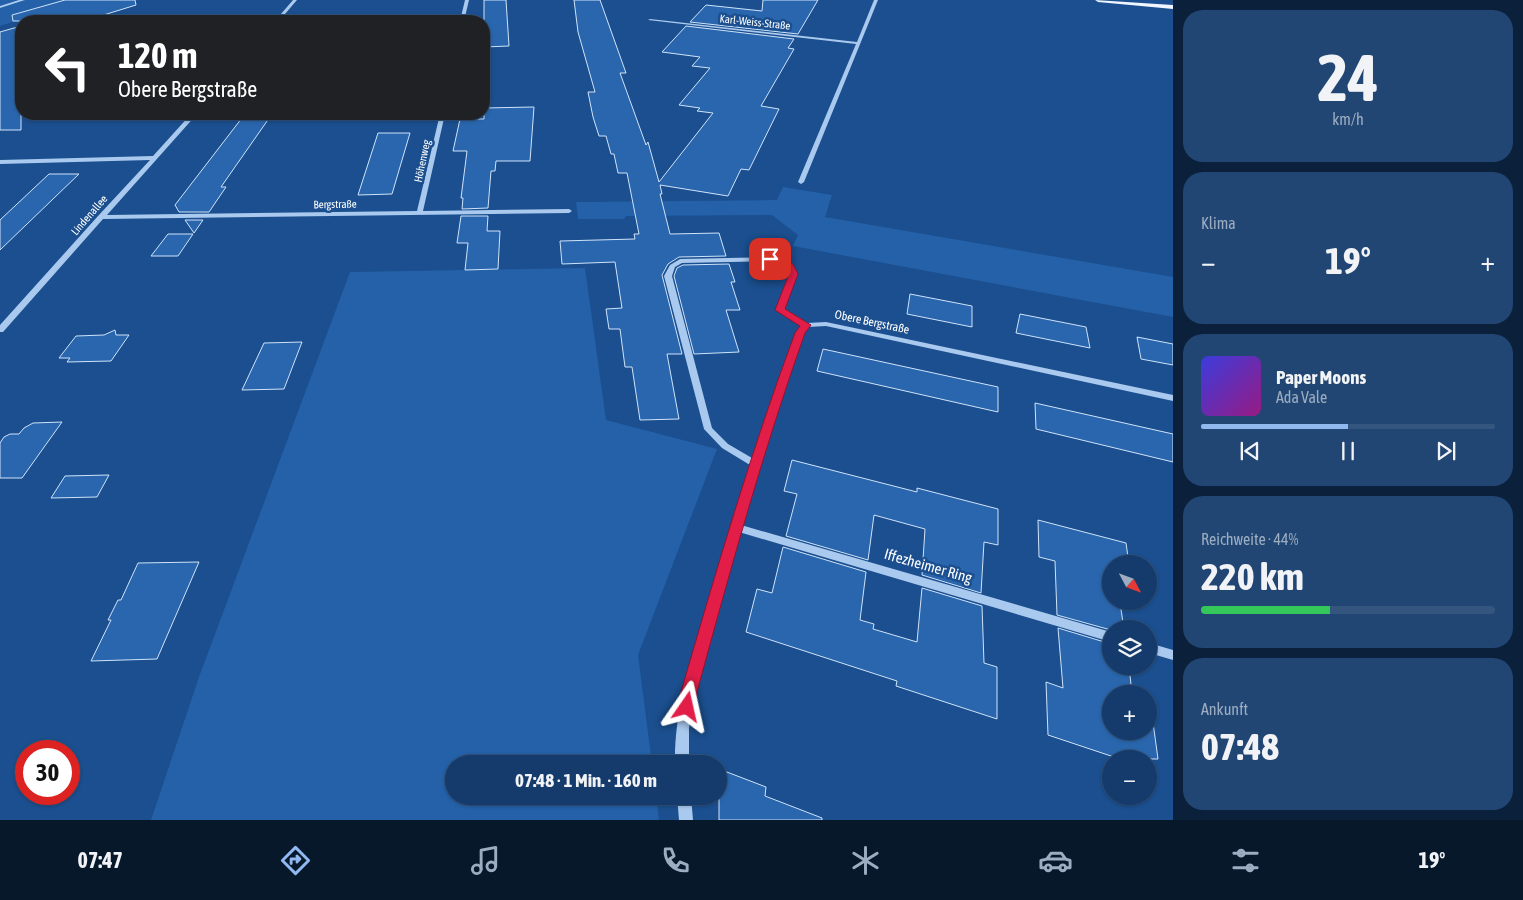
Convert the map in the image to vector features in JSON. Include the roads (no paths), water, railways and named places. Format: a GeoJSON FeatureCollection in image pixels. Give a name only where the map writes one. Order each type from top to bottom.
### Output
{"type":"FeatureCollection","features":[{"type":"Feature","properties":{"kind":"main road"},"geometry":{"type":"LineString","coordinates":[[1098,0],[1173,7]]}},
{"type":"Feature","properties":{"kind":"street"},"geometry":{"type":"LineString","coordinates":[[281,15],[295,0]]}},
{"type":"Feature","properties":{"kind":"street"},"geometry":{"type":"LineString","coordinates":[[463,15],[467,0]]}},
{"type":"Feature","properties":{"kind":"street"},"geometry":{"type":"LineString","coordinates":[[801,182],[876,0]]}},
{"type":"Feature","properties":{"kind":"street","name":"Karl-Weiss-Straße"},"geometry":{"type":"LineString","coordinates":[[650,20],[858,44]]}},
{"type":"Feature","properties":{"kind":"street","name":"Lindenallee"},"geometry":{"type":"LineString","coordinates":[[0,330],[188,120]]}},
{"type":"Feature","properties":{"kind":"street","name":"Höhenweg"},"geometry":{"type":"LineString","coordinates":[[420,212],[441,120]]}},
{"type":"Feature","properties":{"kind":"street"},"geometry":{"type":"LineString","coordinates":[[0,170],[10,161],[153,158]]}},
{"type":"Feature","properties":{"kind":"street","name":"Bergstraße"},"geometry":{"type":"LineString","coordinates":[[100,218],[569,211]]}},
{"type":"Feature","properties":{"kind":"street","name":"Obere Bergstraße"},"geometry":{"type":"LineString","coordinates":[[755,464],[725,446],[708,429],[668,276],[672,266],[680,261],[770,259],[789,264],[794,274],[780,310],[806,325],[826,324],[1173,398]]}},
{"type":"Feature","properties":{"kind":"street"},"geometry":{"type":"LineString","coordinates":[[681,755],[689,692],[735,527],[771,411],[797,342],[806,325]]}},
{"type":"Feature","properties":{"kind":"street","name":"Iffezheimer Ring"},"geometry":{"type":"LineString","coordinates":[[735,527],[1102,634]]}},
{"type":"Feature","properties":{"kind":"street"},"geometry":{"type":"LineString","coordinates":[[1157,650],[1173,655]]}},
{"type":"Feature","properties":{"kind":"street"},"geometry":{"type":"LineString","coordinates":[[685,805],[686,820]]}},
{"type":"Feature","properties":{"kind":"lane"},"geometry":{"type":"LineString","coordinates":[[0,7],[23,0]]}},
{"type":"Feature","properties":{"kind":"lane"},"geometry":{"type":"LineString","coordinates":[[0,162],[10,161]]}}]}
